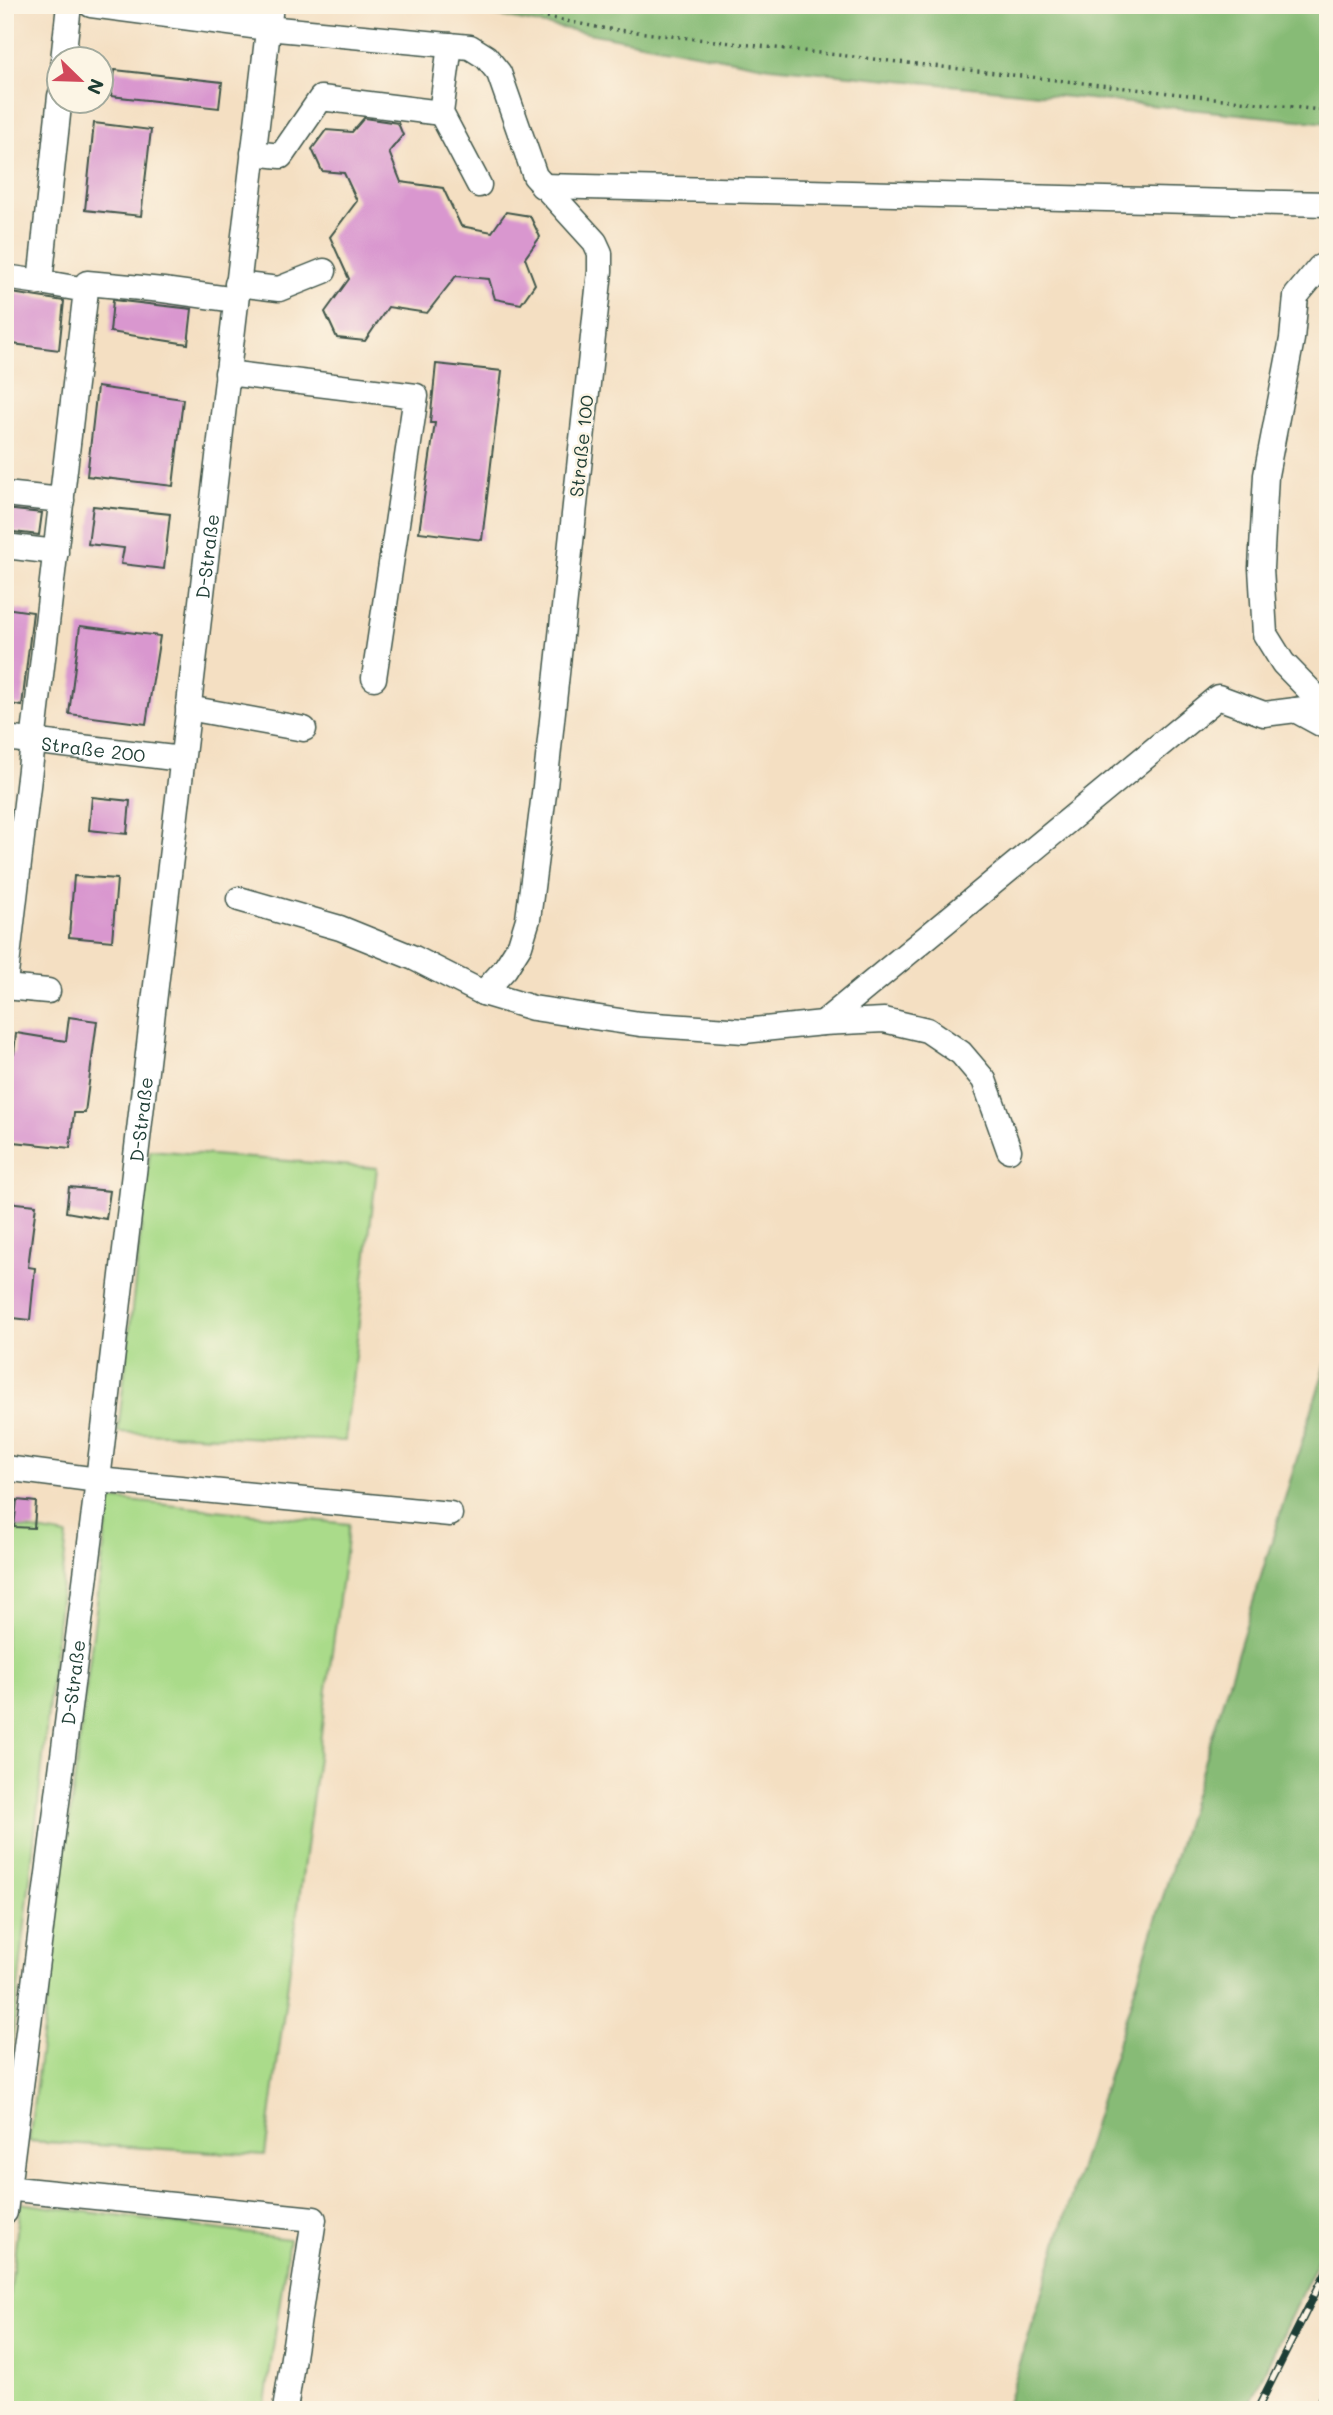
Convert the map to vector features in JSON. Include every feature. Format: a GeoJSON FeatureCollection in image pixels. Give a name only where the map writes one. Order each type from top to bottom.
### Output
{"type":"FeatureCollection","features":[{"type":"Feature","properties":{"kind":"lane"},"geometry":{"type":"LineString","coordinates":[[65,46],[69,5]]}},
{"type":"Feature","properties":{"kind":"lane","name":"Straße 100"},"geometry":{"type":"LineString","coordinates":[[91,5],[269,16],[470,47],[486,57],[499,72],[535,176],[595,242],[600,253],[545,786],[528,919],[520,945],[505,969],[483,993]]}},
{"type":"Feature","properties":{"kind":"lane","name":"D-Straße"},"geometry":{"type":"LineString","coordinates":[[6,2196],[97,1480],[269,16]]}},
{"type":"Feature","properties":{"kind":"lane"},"geometry":{"type":"LineString","coordinates":[[450,45],[441,113],[479,186]]}},
{"type":"Feature","properties":{"kind":"lane"},"geometry":{"type":"LineString","coordinates":[[253,153],[281,156],[321,98],[441,113]]}},
{"type":"Feature","properties":{"kind":"lane"},"geometry":{"type":"LineString","coordinates":[[40,282],[58,116]]}},
{"type":"Feature","properties":{"kind":"lane"},"geometry":{"type":"LineString","coordinates":[[542,186],[1328,204]]}},
{"type":"Feature","properties":{"kind":"lane"},"geometry":{"type":"LineString","coordinates":[[1327,713],[1283,663],[1265,634],[1261,568],[1266,475],[1292,339],[1296,296],[1320,267],[1328,265]]}},
{"type":"Feature","properties":{"kind":"lane"},"geometry":{"type":"LineString","coordinates":[[48,992],[5,985],[87,283],[237,292],[279,289],[324,271]]}},
{"type":"Feature","properties":{"kind":"lane"},"geometry":{"type":"LineString","coordinates":[[5,277],[86,290]]}},
{"type":"Feature","properties":{"kind":"lane"},"geometry":{"type":"LineString","coordinates":[[227,373],[416,396],[374,678]]}},
{"type":"Feature","properties":{"kind":"lane"},"geometry":{"type":"LineString","coordinates":[[5,494],[62,500]]}},
{"type":"Feature","properties":{"kind":"lane"},"geometry":{"type":"LineString","coordinates":[[5,546],[56,552]]}},
{"type":"Feature","properties":{"kind":"lane"},"geometry":{"type":"LineString","coordinates":[[823,1023],[1218,697],[1264,714],[1295,710],[1327,713]]}},
{"type":"Feature","properties":{"kind":"lane"},"geometry":{"type":"LineString","coordinates":[[188,708],[304,729]]}},
{"type":"Feature","properties":{"kind":"lane","name":"Straße 200"},"geometry":{"type":"LineString","coordinates":[[5,738],[182,759]]}},
{"type":"Feature","properties":{"kind":"lane"},"geometry":{"type":"LineString","coordinates":[[239,899],[340,928],[414,958],[483,993],[533,1008],[640,1024],[744,1031],[884,1020],[927,1030],[961,1053],[984,1080],[1009,1150]]}},
{"type":"Feature","properties":{"kind":"lane"},"geometry":{"type":"LineString","coordinates":[[5,1468],[97,1480],[450,1514]]}},
{"type":"Feature","properties":{"kind":"lane"},"geometry":{"type":"LineString","coordinates":[[6,2196],[314,2219],[285,2410]]}},
{"type":"Feature","properties":{"kind":"path"},"geometry":{"type":"LineString","coordinates":[[508,5],[522,12],[615,30],[1328,111]]}},
{"type":"Feature","properties":{"kind":"green space"},"geometry":{"type":"Polygon","coordinates":[[[479,5],[1328,5],[1328,123],[770,67],[481,13],[479,5]]]}},
{"type":"Feature","properties":{"kind":"green space"},"geometry":{"type":"Polygon","coordinates":[[[150,1150],[377,1168],[345,1441],[118,1432],[150,1150]]]}},
{"type":"Feature","properties":{"kind":"green space"},"geometry":{"type":"Polygon","coordinates":[[[1328,1357],[1328,2238],[1246,2410],[1006,2410],[1328,1357]]]}},
{"type":"Feature","properties":{"kind":"green space"},"geometry":{"type":"Polygon","coordinates":[[[5,1487],[14,1527],[67,1536],[5,2109],[5,1487]]]}},
{"type":"Feature","properties":{"kind":"green space"},"geometry":{"type":"Polygon","coordinates":[[[110,1499],[349,1524],[265,2155],[29,2141],[110,1499]]]}},
{"type":"Feature","properties":{"kind":"green space"},"geometry":{"type":"Polygon","coordinates":[[[20,2203],[289,2239],[264,2410],[5,2410],[5,2343],[20,2203]]]}},
{"type":"Feature","properties":{"kind":"building"},"geometry":{"type":"Polygon","coordinates":[[[116,70],[222,82],[219,108],[116,97],[116,70]]]}},
{"type":"Feature","properties":{"kind":"building"},"geometry":{"type":"Polygon","coordinates":[[[364,118],[398,123],[403,135],[389,152],[401,182],[443,188],[461,226],[492,232],[506,212],[530,216],[540,237],[525,258],[535,284],[521,304],[495,299],[489,279],[456,276],[427,313],[388,307],[365,341],[337,338],[325,312],[349,279],[330,237],[357,201],[344,173],[322,171],[312,149],[326,130],[352,132],[364,118]]]}},
{"type":"Feature","properties":{"kind":"building"},"geometry":{"type":"Polygon","coordinates":[[[94,123],[151,130],[141,216],[85,210],[94,123]]]}},
{"type":"Feature","properties":{"kind":"building"},"geometry":{"type":"Polygon","coordinates":[[[5,292],[64,301],[59,350],[5,343],[5,292]]]}},
{"type":"Feature","properties":{"kind":"building"},"geometry":{"type":"Polygon","coordinates":[[[113,300],[192,309],[188,344],[110,332],[113,300]]]}},
{"type":"Feature","properties":{"kind":"building"},"geometry":{"type":"Polygon","coordinates":[[[436,364],[502,371],[482,540],[419,532],[435,423],[430,423],[436,364]]]}},
{"type":"Feature","properties":{"kind":"building"},"geometry":{"type":"Polygon","coordinates":[[[97,387],[183,399],[173,486],[87,476],[97,387]]]}},
{"type":"Feature","properties":{"kind":"building"},"geometry":{"type":"Polygon","coordinates":[[[93,506],[170,514],[164,569],[121,564],[124,548],[88,544],[93,506]]]}},
{"type":"Feature","properties":{"kind":"building"},"geometry":{"type":"Polygon","coordinates":[[[5,509],[42,513],[39,535],[5,531],[5,509]]]}},
{"type":"Feature","properties":{"kind":"building"},"geometry":{"type":"Polygon","coordinates":[[[5,608],[33,612],[22,706],[5,703],[5,608]]]}},
{"type":"Feature","properties":{"kind":"building"},"geometry":{"type":"Polygon","coordinates":[[[80,626],[160,636],[146,724],[69,714],[80,626]]]}},
{"type":"Feature","properties":{"kind":"building"},"geometry":{"type":"Polygon","coordinates":[[[92,797],[130,801],[127,834],[89,830],[92,797]]]}},
{"type":"Feature","properties":{"kind":"building"},"geometry":{"type":"Polygon","coordinates":[[[74,876],[117,879],[112,941],[69,937],[74,876]]]}},
{"type":"Feature","properties":{"kind":"building"},"geometry":{"type":"Polygon","coordinates":[[[69,1017],[97,1021],[85,1113],[74,1113],[70,1148],[5,1141],[10,1083],[5,1082],[5,1053],[14,1054],[16,1033],[66,1041],[69,1017]]]}},
{"type":"Feature","properties":{"kind":"building"},"geometry":{"type":"Polygon","coordinates":[[[69,1187],[110,1191],[106,1219],[66,1212],[69,1187]]]}},
{"type":"Feature","properties":{"kind":"building"},"geometry":{"type":"Polygon","coordinates":[[[5,1202],[36,1205],[28,1267],[35,1268],[30,1320],[5,1317],[5,1202]]]}},
{"type":"Feature","properties":{"kind":"building"},"geometry":{"type":"Polygon","coordinates":[[[17,1500],[36,1502],[34,1528],[14,1527],[17,1500]]]}},
{"type":"Feature","properties":{"kind":"railway"},"geometry":{"type":"LineString","coordinates":[[1257,2410],[1328,2268]]}},
{"type":"Feature","properties":{"kind":"railway"},"geometry":{"type":"LineString","coordinates":[[1317,2410],[1328,2379]]}}]}
